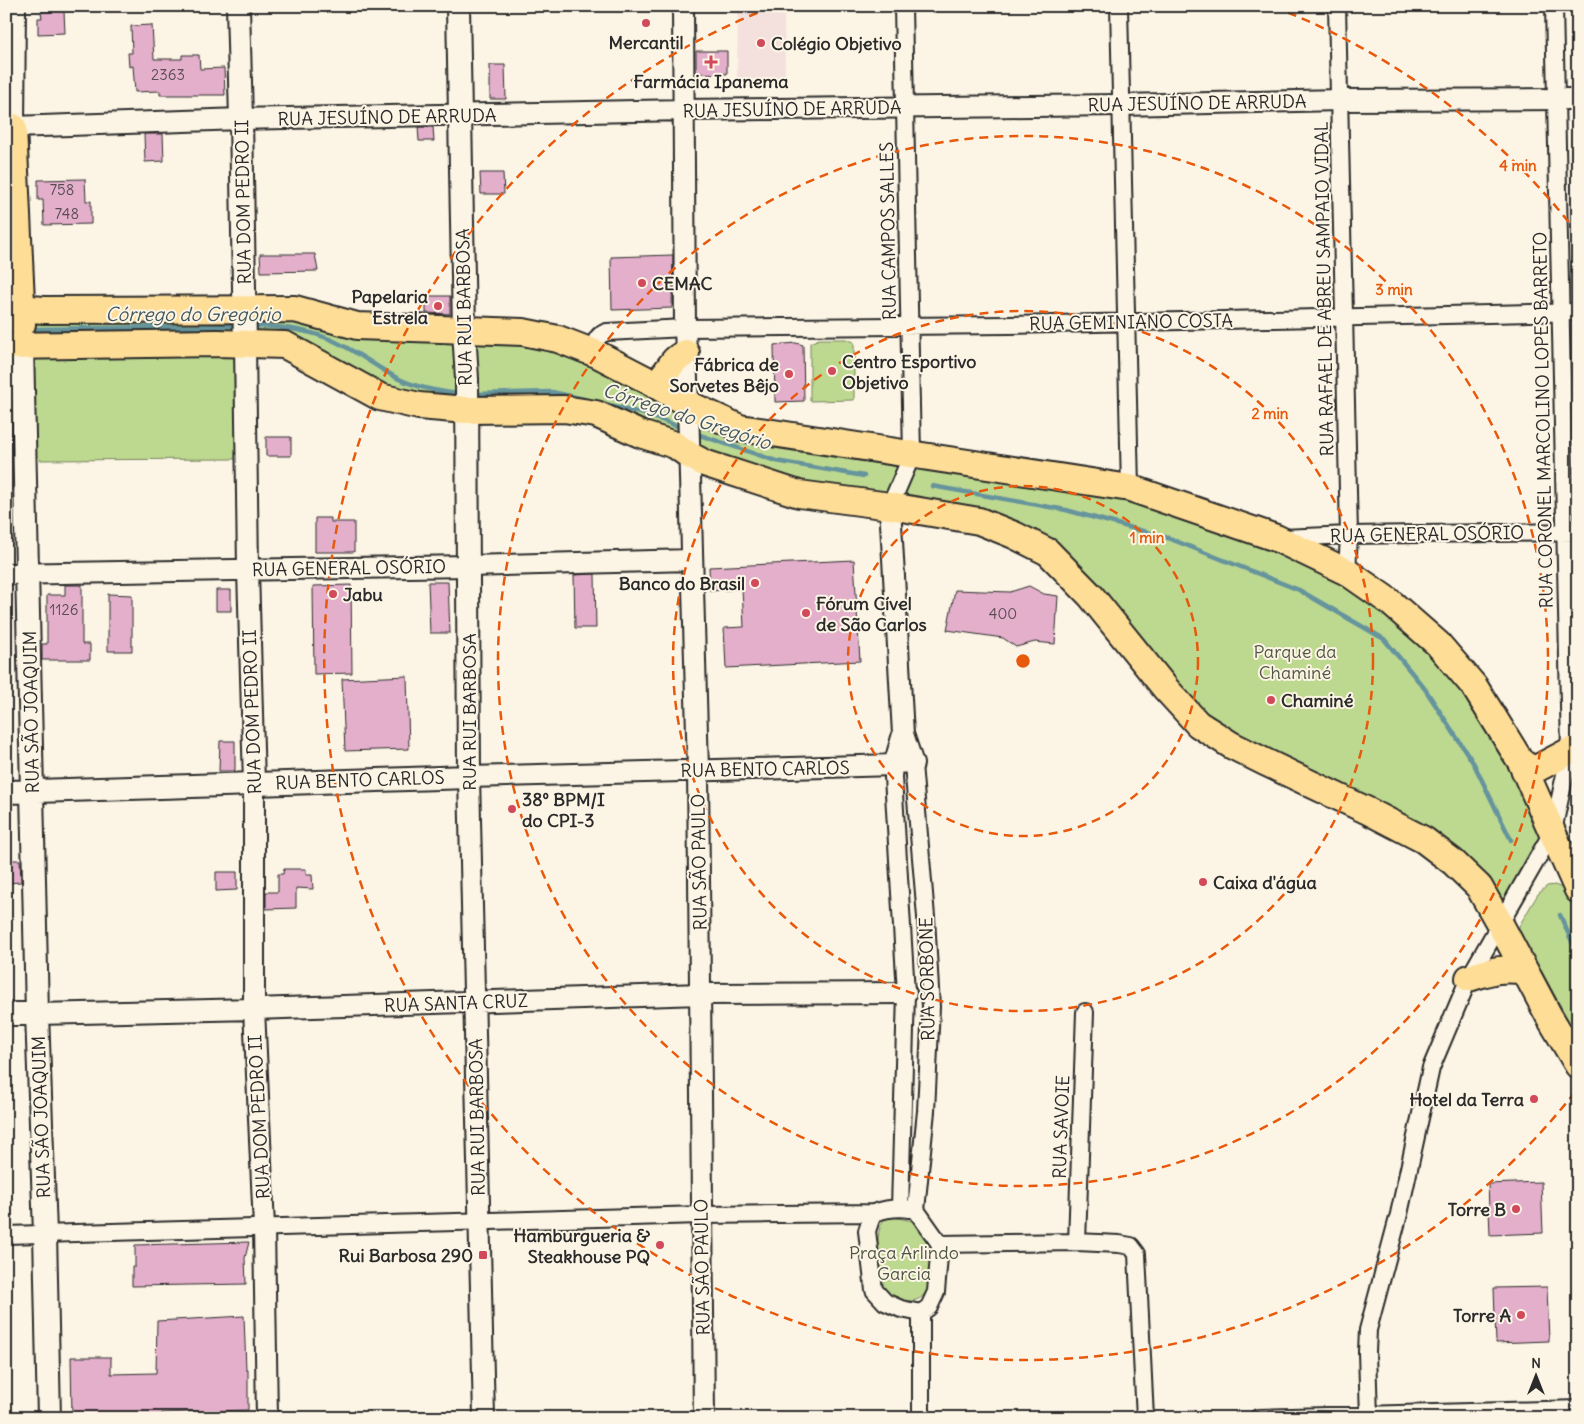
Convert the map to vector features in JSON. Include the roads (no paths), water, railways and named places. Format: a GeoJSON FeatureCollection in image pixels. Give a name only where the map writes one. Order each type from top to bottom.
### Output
{"type":"FeatureCollection","features":[{"type":"Feature","properties":{"kind":"main road","name":"RUA SÃO JOAQUIM"},"geometry":{"type":"LineString","coordinates":[[14,6],[10,127],[17,327],[17,574],[33,791],[37,1014],[46,1233],[49,1418]]}},
{"type":"Feature","properties":{"kind":"main road","name":"RUA DOM PEDRO II"},"geometry":{"type":"LineString","coordinates":[[238,6],[242,119],[244,326]]}},
{"type":"Feature","properties":{"kind":"main road","name":"RUA RUI BARBOSA"},"geometry":{"type":"LineString","coordinates":[[458,6],[464,330],[467,379],[469,777]]}},
{"type":"Feature","properties":{"kind":"main road"},"geometry":{"type":"LineString","coordinates":[[17,327],[217,343],[244,326],[295,309],[357,326],[523,332],[558,340],[597,354],[651,382],[688,411],[740,428],[1130,488],[1276,538],[1347,572],[1390,602],[1438,644],[1474,686],[1521,762],[1578,890]]}},
{"type":"Feature","properties":{"kind":"main road"},"geometry":{"type":"LineString","coordinates":[[17,327],[44,310],[244,326],[285,345],[380,397],[419,406],[564,408],[596,414],[640,434],[675,445],[704,463],[799,494],[890,506],[979,521],[1014,535],[1048,552],[1091,596],[1166,689],[1198,724],[1265,762],[1424,840],[1453,862],[1479,887],[1550,1018],[1578,1065]]}},
{"type":"Feature","properties":{"kind":"main road"},"geometry":{"type":"LineString","coordinates":[[651,382],[657,381],[668,371],[685,341]]}},
{"type":"Feature","properties":{"kind":"main road"},"geometry":{"type":"LineString","coordinates":[[1521,762],[1530,768],[1536,769],[1574,751]]}},
{"type":"Feature","properties":{"kind":"main road","name":"RUA BENTO CARLOS"},"geometry":{"type":"LineString","coordinates":[[6,792],[469,777]]}},
{"type":"Feature","properties":{"kind":"main road"},"geometry":{"type":"LineString","coordinates":[[1469,978],[1490,971],[1508,968],[1526,971]]}},
{"type":"Feature","properties":{"kind":"main road","name":"RUA SANTA CRUZ"},"geometry":{"type":"LineString","coordinates":[[6,1014],[37,1014]]}},
{"type":"Feature","properties":{"kind":"street","name":"RUA SÃO PAULO"},"geometry":{"type":"LineString","coordinates":[[683,6],[685,341],[698,770],[704,1418]]}},
{"type":"Feature","properties":{"kind":"street","name":"RUA CAMPOS SALLES"},"geometry":{"type":"LineString","coordinates":[[903,6],[912,455]]}},
{"type":"Feature","properties":{"kind":"street"},"geometry":{"type":"LineString","coordinates":[[1120,6],[1130,488]]}},
{"type":"Feature","properties":{"kind":"street","name":"RUA RAFAEL DE ABREU SAMPAIO VIDAL"},"geometry":{"type":"LineString","coordinates":[[1337,6],[1349,535],[1347,572]]}},
{"type":"Feature","properties":{"kind":"street","name":"RUA CORONEL MARCOLINO LOPES BARRETO"},"geometry":{"type":"LineString","coordinates":[[1369,1416],[1368,1330],[1399,1214],[1431,1068],[1469,978],[1553,831],[1574,751],[1572,532],[1561,312],[1554,6]]}},
{"type":"Feature","properties":{"kind":"street","name":"RUA JESUÍNO DE ARRUDA"},"geometry":{"type":"LineString","coordinates":[[10,127],[242,119],[684,110],[1121,105],[1340,100],[1578,99]]}},
{"type":"Feature","properties":{"kind":"street","name":"RUA GEMINIANO COSTA"},"geometry":{"type":"LineString","coordinates":[[597,354],[595,348],[597,338],[601,334],[685,341],[910,326],[1009,326],[1578,312]]}},
{"type":"Feature","properties":{"kind":"street","name":"RUA DOM PEDRO II"},"geometry":{"type":"LineString","coordinates":[[244,326],[254,784],[254,1009],[264,1227],[267,1418]]}},
{"type":"Feature","properties":{"kind":"street","name":"RUA SORBONE"},"geometry":{"type":"LineString","coordinates":[[912,455],[890,506],[904,765],[926,917],[931,1007],[926,1111],[916,1210]]}},
{"type":"Feature","properties":{"kind":"street","name":"RUA GENERAL OSÓRIO"},"geometry":{"type":"LineString","coordinates":[[1276,538],[1349,535],[1572,532]]}},
{"type":"Feature","properties":{"kind":"street","name":"RUA GENERAL OSÓRIO"},"geometry":{"type":"LineString","coordinates":[[17,574],[691,560]]}},
{"type":"Feature","properties":{"kind":"street","name":"RUA SORBONE"},"geometry":{"type":"LineString","coordinates":[[900,1208],[906,993],[893,777],[904,765]]}},
{"type":"Feature","properties":{"kind":"street","name":"RUA BENTO CARLOS"},"geometry":{"type":"LineString","coordinates":[[469,777],[904,765]]}},
{"type":"Feature","properties":{"kind":"street","name":"RUA RUI BARBOSA"},"geometry":{"type":"LineString","coordinates":[[469,777],[484,1418]]}},
{"type":"Feature","properties":{"kind":"street","name":"RUA SANTA CRUZ"},"geometry":{"type":"LineString","coordinates":[[37,1014],[254,1009],[700,994],[906,993]]}},
{"type":"Feature","properties":{"kind":"street","name":"RUA SAVOIE"},"geometry":{"type":"LineString","coordinates":[[1077,1242],[1085,1012]]}},
{"type":"Feature","properties":{"kind":"street"},"geometry":{"type":"LineString","coordinates":[[902,1112],[926,1111]]}},
{"type":"Feature","properties":{"kind":"street"},"geometry":{"type":"LineString","coordinates":[[6,1235],[478,1220],[873,1213],[900,1208],[916,1210],[940,1244],[936,1292],[929,1306],[921,1313],[921,1418]]}},
{"type":"Feature","properties":{"kind":"street"},"geometry":{"type":"LineString","coordinates":[[873,1213],[867,1232],[874,1290],[885,1302],[901,1309],[921,1313]]}},
{"type":"Feature","properties":{"kind":"street"},"geometry":{"type":"LineString","coordinates":[[940,1244],[1077,1242],[1130,1246],[1137,1254],[1145,1418]]}},
{"type":"Feature","properties":{"kind":"street"},"geometry":{"type":"LineString","coordinates":[[1258,1418],[1578,1409]]}},
{"type":"Feature","properties":{"kind":"waterway","name":"Córrego do Gregório"},"geometry":{"type":"LineString","coordinates":[[29,329],[239,326]]}},
{"type":"Feature","properties":{"kind":"waterway","name":"Córrego do Gregório"},"geometry":{"type":"LineString","coordinates":[[252,326],[309,332],[345,346],[388,373],[412,384],[428,389],[459,394]]}},
{"type":"Feature","properties":{"kind":"waterway","name":"Córrego do Gregório"},"geometry":{"type":"LineString","coordinates":[[475,394],[552,392],[584,399]]}},
{"type":"Feature","properties":{"kind":"waterway","name":"Córrego do Gregório"},"geometry":{"type":"LineString","coordinates":[[601,403],[643,414],[684,429]]}},
{"type":"Feature","properties":{"kind":"waterway","name":"Córrego do Gregório"},"geometry":{"type":"LineString","coordinates":[[694,433],[776,461],[864,476]]}},
{"type":"Feature","properties":{"kind":"waterway","name":"Córrego do Gregório"},"geometry":{"type":"LineString","coordinates":[[932,486],[1066,510],[1168,538],[1299,590],[1384,639],[1425,689],[1474,764],[1511,840]]}},
{"type":"Feature","properties":{"kind":"waterway","name":"Córrego do Gregório"},"geometry":{"type":"LineString","coordinates":[[1560,915],[1578,955]]}},
{"type":"Feature","properties":{"kind":"place","name":"Mercantil"},"geometry":{"type":"Point","coordinates":[646,23]}},
{"type":"Feature","properties":{"kind":"place","name":"Colégio Objetivo"},"geometry":{"type":"Point","coordinates":[761,43]}},
{"type":"Feature","properties":{"kind":"place","name":"Farmácia Ipanema"},"geometry":{"type":"Point","coordinates":[711,62]}},
{"type":"Feature","properties":{"kind":"place","name":"CEMAC"},"geometry":{"type":"Point","coordinates":[642,283]}},
{"type":"Feature","properties":{"kind":"place","name":"Papelaria Estrela"},"geometry":{"type":"Point","coordinates":[438,306]}},
{"type":"Feature","properties":{"kind":"place","name":"Centro Esportivo Objetivo"},"geometry":{"type":"Point","coordinates":[832,371]}},
{"type":"Feature","properties":{"kind":"place","name":"Fábrica de Sorvetes Bêjo"},"geometry":{"type":"Point","coordinates":[789,374]}},
{"type":"Feature","properties":{"kind":"place","name":"Banco do Brasil"},"geometry":{"type":"Point","coordinates":[755,583]}},
{"type":"Feature","properties":{"kind":"place","name":"Jabu"},"geometry":{"type":"Point","coordinates":[333,594]}},
{"type":"Feature","properties":{"kind":"place","name":"Fórum Cível de São Carlos"},"geometry":{"type":"Point","coordinates":[806,613]}},
{"type":"Feature","properties":{"kind":"place","name":"Chaminé"},"geometry":{"type":"Point","coordinates":[1271,700]}},
{"type":"Feature","properties":{"kind":"place","name":"38º BPM/I do CPI-3"},"geometry":{"type":"Point","coordinates":[512,809]}},
{"type":"Feature","properties":{"kind":"place","name":"Caixa d'água"},"geometry":{"type":"Point","coordinates":[1203,882]}},
{"type":"Feature","properties":{"kind":"place","name":"Hotel da Terra"},"geometry":{"type":"Point","coordinates":[1534,1099]}},
{"type":"Feature","properties":{"kind":"place","name":"Torre B"},"geometry":{"type":"Point","coordinates":[1516,1209]}},
{"type":"Feature","properties":{"kind":"place","name":"Hamburgueria & Steakhouse PQ"},"geometry":{"type":"Point","coordinates":[660,1245]}},
{"type":"Feature","properties":{"kind":"place","name":"Rui Barbosa 290"},"geometry":{"type":"Point","coordinates":[483,1255]}},
{"type":"Feature","properties":{"kind":"place","name":"Torre A"},"geometry":{"type":"Point","coordinates":[1521,1315]}},
{"type":"Feature","properties":{"kind":"park label","name":"Parque da Chaminé"},"geometry":{"type":"Point","coordinates":[1295,661]}},
{"type":"Feature","properties":{"kind":"park label","name":"Praça Arlindo Garcia"},"geometry":{"type":"Point","coordinates":[904,1262]}}]}
